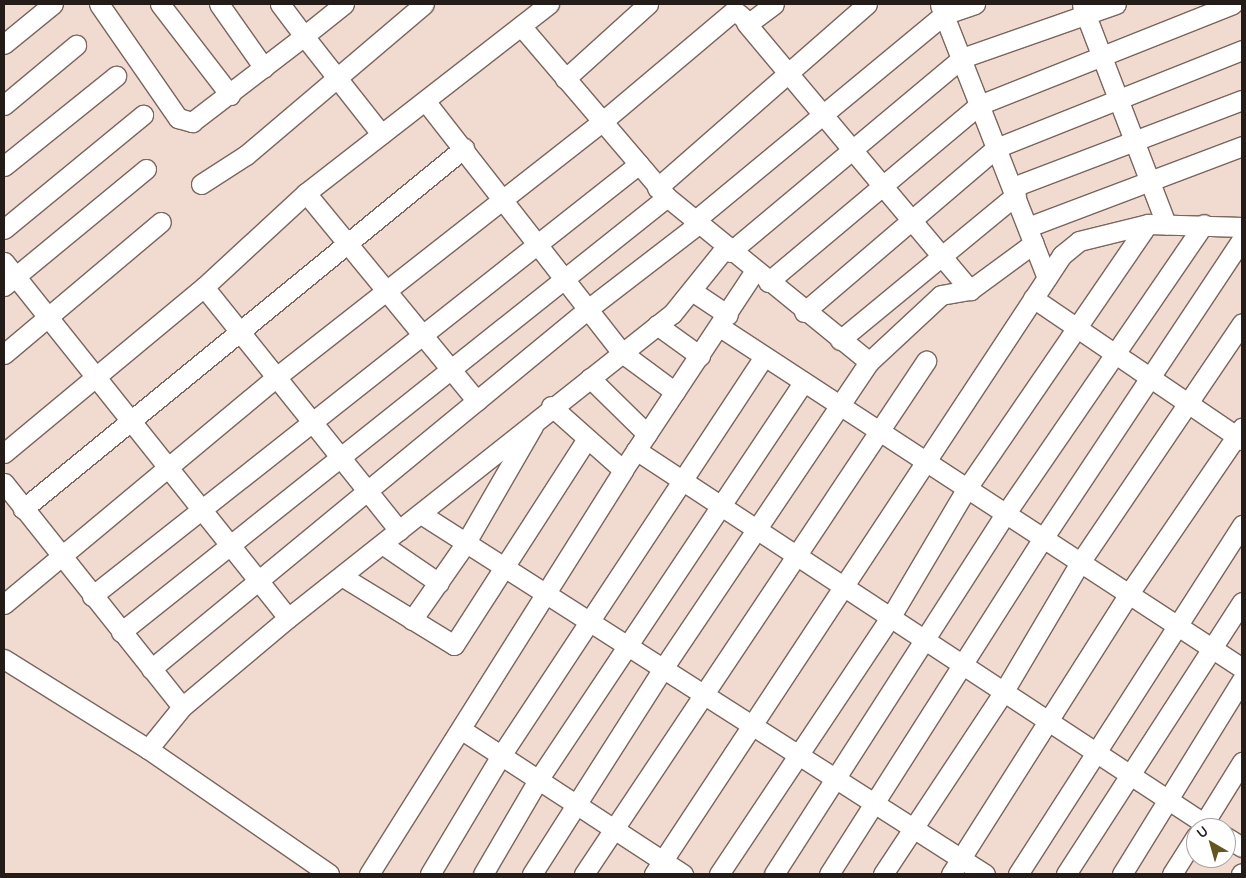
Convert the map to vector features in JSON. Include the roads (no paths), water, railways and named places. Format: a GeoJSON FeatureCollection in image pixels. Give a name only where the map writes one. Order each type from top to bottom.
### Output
{"type":"FeatureCollection","features":[{"type":"Feature","properties":{"kind":"street"},"geometry":{"type":"LineString","coordinates":[[4,44],[53,4]]}},
{"type":"Feature","properties":{"kind":"street"},"geometry":{"type":"LineString","coordinates":[[99,4],[178,118],[192,122],[230,95],[344,4]]}},
{"type":"Feature","properties":{"kind":"street"},"geometry":{"type":"LineString","coordinates":[[160,4],[230,95]]}},
{"type":"Feature","properties":{"kind":"street"},"geometry":{"type":"LineString","coordinates":[[219,4],[264,68]]}},
{"type":"Feature","properties":{"kind":"street"},"geometry":{"type":"LineString","coordinates":[[280,4],[381,134]]}},
{"type":"Feature","properties":{"kind":"street"},"geometry":{"type":"LineString","coordinates":[[202,184],[246,155],[424,4]]}},
{"type":"Feature","properties":{"kind":"street"},"geometry":{"type":"LineString","coordinates":[[565,78],[648,4]]}},
{"type":"Feature","properties":{"kind":"street"},"geometry":{"type":"LineString","coordinates":[[4,604],[60,554],[172,468],[275,378],[502,198],[603,122],[737,12],[774,4]]}},
{"type":"Feature","properties":{"kind":"street"},"geometry":{"type":"LineString","coordinates":[[121,632],[566,280],[662,192],[787,72],[867,4]]}},
{"type":"Feature","properties":{"kind":"street"},"geometry":{"type":"LineString","coordinates":[[151,668],[260,581],[823,117],[941,9],[975,4]]}},
{"type":"Feature","properties":{"kind":"street"},"geometry":{"type":"LineString","coordinates":[[148,749],[182,707],[288,618],[343,577],[545,411],[657,325],[692,291],[727,250],[853,150],[962,58],[1084,10],[1116,4]]}},
{"type":"Feature","properties":{"kind":"street"},"geometry":{"type":"LineString","coordinates":[[378,871],[462,730],[623,470],[724,321],[761,277],[881,184],[978,105],[1233,4]]}},
{"type":"Feature","properties":{"kind":"street"},"geometry":{"type":"LineString","coordinates":[[4,453],[204,287],[306,193],[381,134],[426,102],[521,26],[544,5]]}},
{"type":"Feature","properties":{"kind":"street"},"geometry":{"type":"LineString","coordinates":[[941,9],[962,58],[978,105],[1014,191],[1047,278]]}},
{"type":"Feature","properties":{"kind":"street"},"geometry":{"type":"LineString","coordinates":[[1084,10],[1103,55],[1148,184],[1157,224]]}},
{"type":"Feature","properties":{"kind":"street"},"geometry":{"type":"LineString","coordinates":[[737,12],[823,117],[970,290]]}},
{"type":"Feature","properties":{"kind":"street"},"geometry":{"type":"LineString","coordinates":[[521,26],[662,192],[727,250],[869,362]]}},
{"type":"Feature","properties":{"kind":"street"},"geometry":{"type":"LineString","coordinates":[[4,105],[76,45]]}},
{"type":"Feature","properties":{"kind":"street"},"geometry":{"type":"LineString","coordinates":[[804,312],[910,219],[996,148],[1242,50]]}},
{"type":"Feature","properties":{"kind":"street"},"geometry":{"type":"LineString","coordinates":[[4,166],[116,76]]}},
{"type":"Feature","properties":{"kind":"street"},"geometry":{"type":"LineString","coordinates":[[840,340],[942,255],[1014,191],[1242,100]]}},
{"type":"Feature","properties":{"kind":"street"},"geometry":{"type":"LineString","coordinates":[[426,102],[464,148],[621,352],[675,392]]}},
{"type":"Feature","properties":{"kind":"street"},"geometry":{"type":"LineString","coordinates":[[4,229],[143,115]]}},
{"type":"Feature","properties":{"kind":"street"},"geometry":{"type":"LineString","coordinates":[[532,874],[753,531],[841,406],[869,362],[942,295],[970,290],[1031,235],[1148,184],[1242,146]]}},
{"type":"Feature","properties":{"kind":"street"},"geometry":{"type":"LineString","coordinates":[[23,510],[347,240],[464,148]]}},
{"type":"Feature","properties":{"kind":"street"},"geometry":{"type":"LineString","coordinates":[[92,596],[536,242],[639,164]]}},
{"type":"Feature","properties":{"kind":"street"},"geometry":{"type":"LineString","coordinates":[[10,282],[146,169]]}},
{"type":"Feature","properties":{"kind":"street"},"geometry":{"type":"LineString","coordinates":[[306,193],[424,331],[454,368],[477,402]]}},
{"type":"Feature","properties":{"kind":"street"},"geometry":{"type":"LineString","coordinates":[[4,354],[50,318],[161,222]]}},
{"type":"Feature","properties":{"kind":"street"},"geometry":{"type":"LineString","coordinates":[[719,874],[797,754],[890,618],[967,488],[1075,328],[1157,224]]}},
{"type":"Feature","properties":{"kind":"street"},"geometry":{"type":"LineString","coordinates":[[658,868],[924,460],[1047,278],[1079,240],[1157,224],[1204,224],[1242,227]]}},
{"type":"Feature","properties":{"kind":"street"},"geometry":{"type":"LineString","coordinates":[[774,874],[1006,513],[1204,224]]}},
{"type":"Feature","properties":{"kind":"street"},"geometry":{"type":"LineString","coordinates":[[829,874],[964,666],[1044,538],[1242,239]]}},
{"type":"Feature","properties":{"kind":"street"},"geometry":{"type":"LineString","coordinates":[[4,262],[10,282],[50,318],[204,507],[288,618]]}},
{"type":"Feature","properties":{"kind":"street"},"geometry":{"type":"LineString","coordinates":[[204,287],[339,460],[399,530]]}},
{"type":"Feature","properties":{"kind":"street"},"geometry":{"type":"LineString","coordinates":[[692,291],[764,357],[1130,592],[1242,668]]}},
{"type":"Feature","properties":{"kind":"street"},"geometry":{"type":"LineString","coordinates":[[956,867],[1051,722],[1130,592],[1240,435],[1188,404],[1033,298]]}},
{"type":"Feature","properties":{"kind":"street"},"geometry":{"type":"LineString","coordinates":[[883,874],[1004,691],[1081,561],[1242,323]]}},
{"type":"Feature","properties":{"kind":"street"},"geometry":{"type":"LineString","coordinates":[[657,325],[700,356]]}},
{"type":"Feature","properties":{"kind":"street"},"geometry":{"type":"LineString","coordinates":[[430,874],[500,756],[764,357]]}},
{"type":"Feature","properties":{"kind":"street"},"geometry":{"type":"LineString","coordinates":[[584,874],[926,361]]}},
{"type":"Feature","properties":{"kind":"street"},"geometry":{"type":"LineString","coordinates":[[590,378],[647,434]]}},
{"type":"Feature","properties":{"kind":"street"},"geometry":{"type":"LineString","coordinates":[[483,874],[538,780],[628,643],[722,509],[803,383]]}},
{"type":"Feature","properties":{"kind":"street"},"geometry":{"type":"LineString","coordinates":[[545,411],[586,440],[623,470]]}},
{"type":"Feature","properties":{"kind":"street"},"geometry":{"type":"LineString","coordinates":[[412,620],[465,544],[545,411]]}},
{"type":"Feature","properties":{"kind":"street"},"geometry":{"type":"LineString","coordinates":[[343,577],[454,645],[586,440]]}},
{"type":"Feature","properties":{"kind":"street"},"geometry":{"type":"LineString","coordinates":[[636,450],[753,531],[843,586],[1170,800],[1190,818]]}},
{"type":"Feature","properties":{"kind":"street"},"geometry":{"type":"LineString","coordinates":[[4,483],[23,510],[182,707]]}},
{"type":"Feature","properties":{"kind":"street"},"geometry":{"type":"LineString","coordinates":[[421,514],[465,544],[549,592],[750,726],[914,827],[956,867],[985,874]]}},
{"type":"Feature","properties":{"kind":"street"},"geometry":{"type":"LineString","coordinates":[[1018,874],[1176,623],[1242,525]]}},
{"type":"Feature","properties":{"kind":"street"},"geometry":{"type":"LineString","coordinates":[[382,544],[439,583]]}},
{"type":"Feature","properties":{"kind":"street"},"geometry":{"type":"LineString","coordinates":[[1066,874],[1132,775],[1242,602]]}},
{"type":"Feature","properties":{"kind":"street"},"geometry":{"type":"LineString","coordinates":[[4,659],[148,749],[329,874]]}},
{"type":"Feature","properties":{"kind":"street"},"geometry":{"type":"LineString","coordinates":[[1122,874],[1170,800],[1242,680]]}},
{"type":"Feature","properties":{"kind":"street"},"geometry":{"type":"LineString","coordinates":[[462,730],[613,828],[658,868],[683,874]]}},
{"type":"Feature","properties":{"kind":"street"},"geometry":{"type":"LineString","coordinates":[[1209,818],[1242,762]]}},
{"type":"Feature","properties":{"kind":"street"},"geometry":{"type":"LineString","coordinates":[[1172,874],[1186,854]]}}]}
